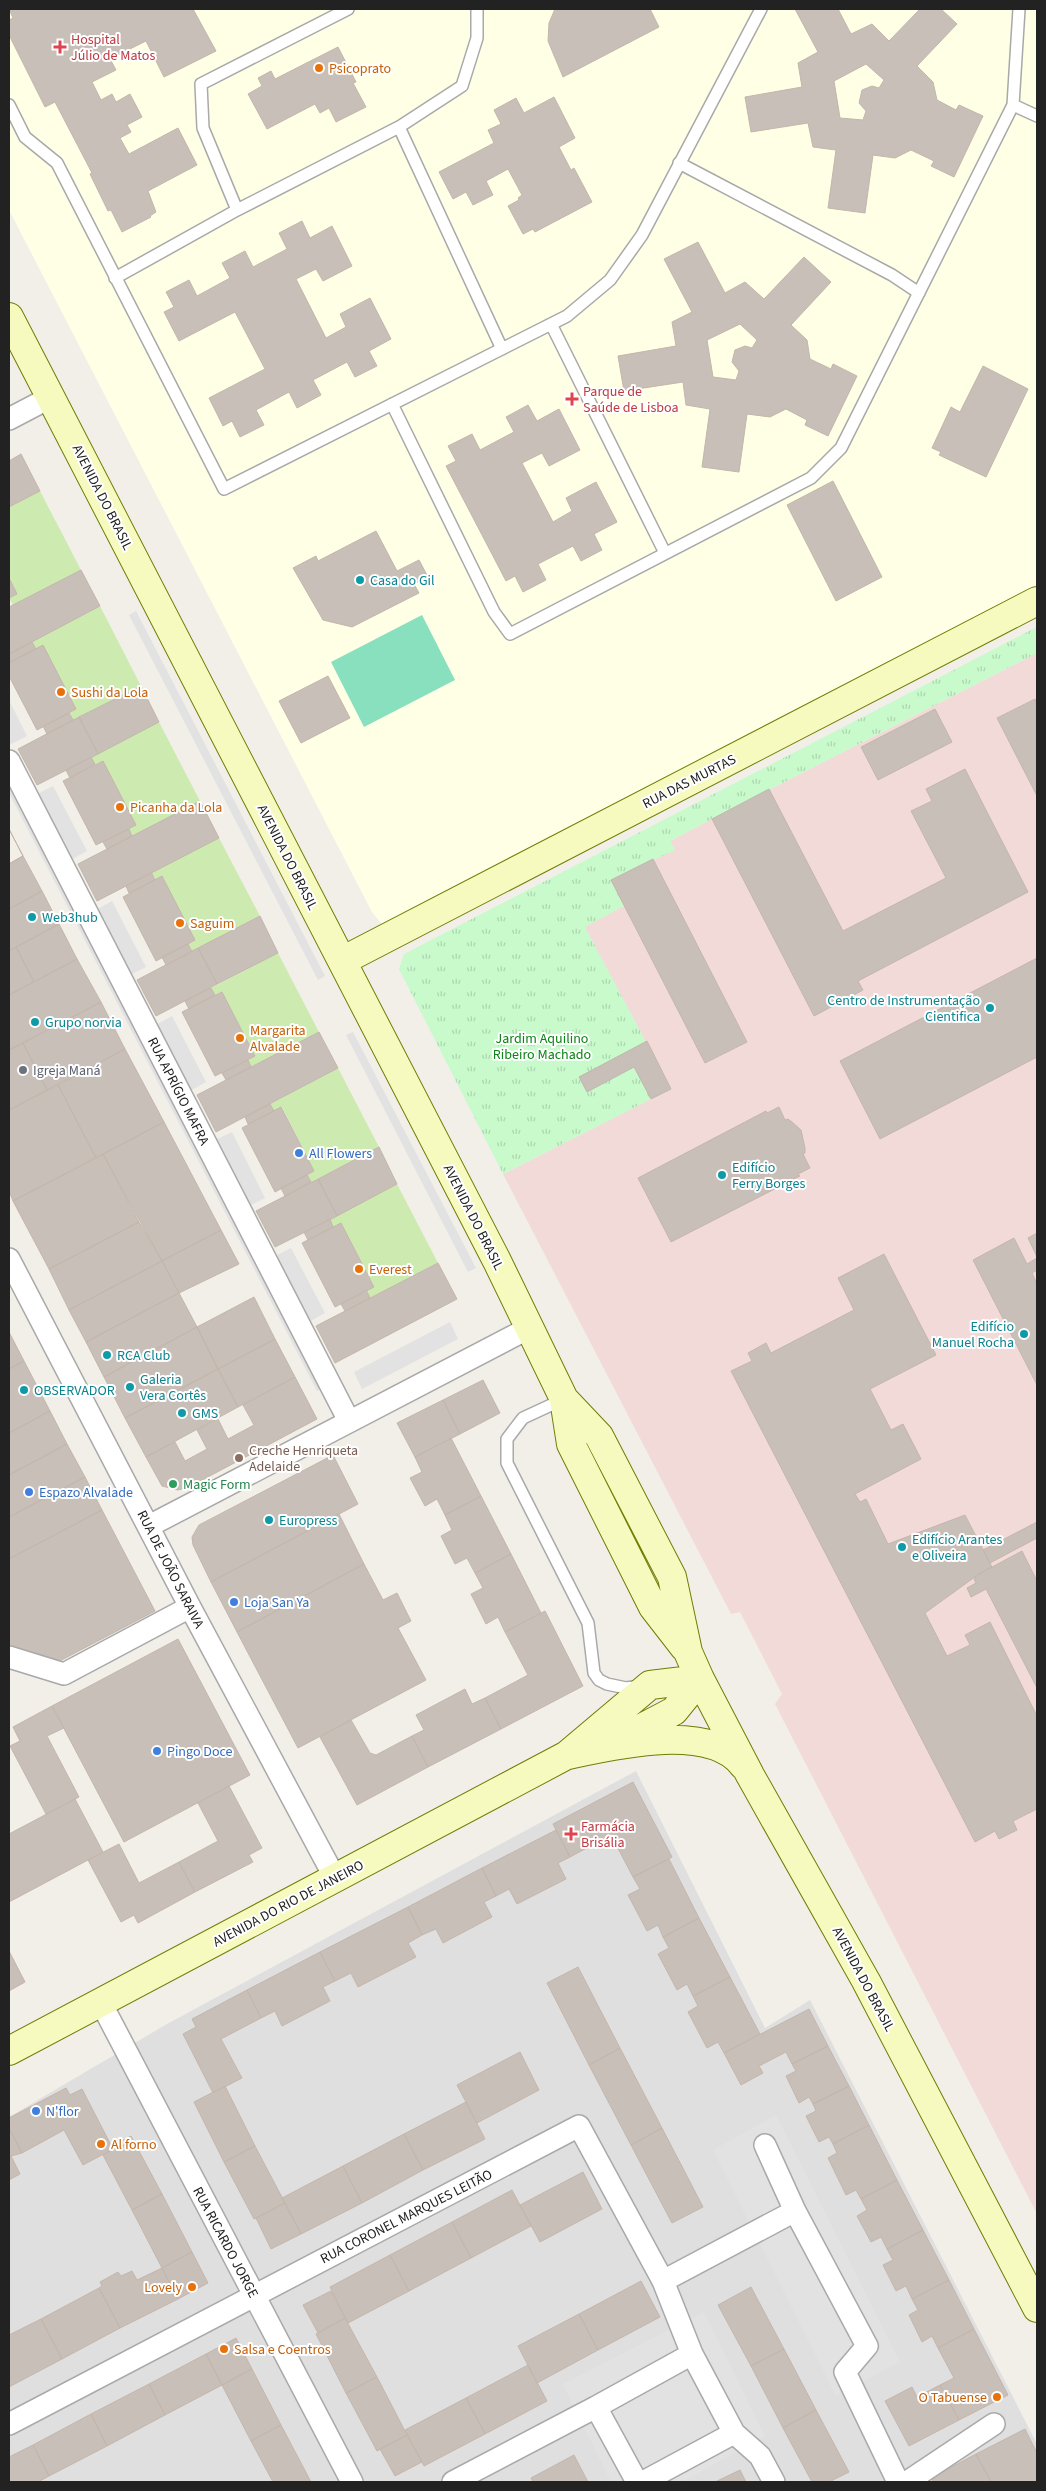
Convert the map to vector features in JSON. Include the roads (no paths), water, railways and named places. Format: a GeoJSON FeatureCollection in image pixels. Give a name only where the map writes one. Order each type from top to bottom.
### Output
{"type":"FeatureCollection","features":[{"type":"Feature","properties":{"kind":"main road","name":"AVENIDA DO BRASIL"},"geometry":{"type":"LineString","coordinates":[[9,317],[492,1253],[564,1400],[600,1436],[672,1577],[688,1652],[700,1679],[750,1775],[862,1974],[1037,2308]]}},
{"type":"Feature","properties":{"kind":"main road","name":"RUA DAS MURTAS"},"geometry":{"type":"LineString","coordinates":[[342,961],[1037,601]]}},
{"type":"Feature","properties":{"kind":"main road"},"geometry":{"type":"LineString","coordinates":[[650,1685],[700,1679]]}},
{"type":"Feature","properties":{"kind":"main road","name":"AVENIDA DO RIO DE JANEIRO"},"geometry":{"type":"LineString","coordinates":[[605,1747],[674,1711],[700,1679]]}},
{"type":"Feature","properties":{"kind":"main road","name":"AVENIDA DO RIO DE JANEIRO"},"geometry":{"type":"LineString","coordinates":[[9,2051],[100,2001],[567,1755],[650,1685]]}},
{"type":"Feature","properties":{"kind":"main road","name":"AVENIDA DO RIO DE JANEIRO"},"geometry":{"type":"LineString","coordinates":[[567,1755],[605,1747],[678,1740],[706,1742],[723,1747],[732,1754],[750,1775]]}},
{"type":"Feature","properties":{"kind":"street"},"geometry":{"type":"LineString","coordinates":[[9,419],[51,397]]}},
{"type":"Feature","properties":{"kind":"street","name":"RUA APRÍGIO MAFRA"},"geometry":{"type":"LineString","coordinates":[[9,761],[349,1420]]}},
{"type":"Feature","properties":{"kind":"street","name":"RUA DE JOÃO SARAIVA"},"geometry":{"type":"LineString","coordinates":[[9,1258],[190,1607],[335,1878]]}},
{"type":"Feature","properties":{"kind":"street"},"geometry":{"type":"LineString","coordinates":[[149,1526],[528,1328]]}},
{"type":"Feature","properties":{"kind":"street"},"geometry":{"type":"LineString","coordinates":[[9,1658],[64,1674],[190,1607]]}},
{"type":"Feature","properties":{"kind":"street","name":"RUA RICARDO JORGE"},"geometry":{"type":"LineString","coordinates":[[100,2001],[352,2482]]}},
{"type":"Feature","properties":{"kind":"street","name":"RUA CORONEL MARQUES LEITÃO"},"geometry":{"type":"LineString","coordinates":[[9,2424],[579,2126],[663,2281],[692,2354],[734,2433]]}},
{"type":"Feature","properties":{"kind":"street"},"geometry":{"type":"LineString","coordinates":[[765,2145],[795,2210],[867,2346],[845,2372],[898,2482]]}},
{"type":"Feature","properties":{"kind":"street"},"geometry":{"type":"LineString","coordinates":[[663,2281],[795,2210]]}},
{"type":"Feature","properties":{"kind":"street"},"geometry":{"type":"LineString","coordinates":[[453,2482],[692,2354]]}},
{"type":"Feature","properties":{"kind":"street"},"geometry":{"type":"LineString","coordinates":[[596,2407],[637,2482]]}},
{"type":"Feature","properties":{"kind":"street"},"geometry":{"type":"LineString","coordinates":[[907,2482],[994,2424]]}},
{"type":"Feature","properties":{"kind":"street"},"geometry":{"type":"LineString","coordinates":[[642,2482],[734,2433],[760,2456],[774,2482]]}},
{"type":"Feature","properties":{"kind":"lane"},"geometry":{"type":"LineString","coordinates":[[237,210],[203,128],[201,84],[333,12],[348,9]]}},
{"type":"Feature","properties":{"kind":"lane"},"geometry":{"type":"LineString","coordinates":[[115,278],[237,210],[399,126],[462,86],[477,38],[477,9]]}},
{"type":"Feature","properties":{"kind":"lane"},"geometry":{"type":"LineString","coordinates":[[9,105],[25,136],[57,163],[224,489],[567,316],[610,280],[642,234],[761,9]]}},
{"type":"Feature","properties":{"kind":"lane"},"geometry":{"type":"LineString","coordinates":[[392,404],[494,612],[510,634],[811,478],[841,448],[1013,105],[1019,9]]}},
{"type":"Feature","properties":{"kind":"lane"},"geometry":{"type":"LineString","coordinates":[[1013,105],[1037,116]]}},
{"type":"Feature","properties":{"kind":"lane"},"geometry":{"type":"LineString","coordinates":[[399,126],[502,349]]}},
{"type":"Feature","properties":{"kind":"lane"},"geometry":{"type":"LineString","coordinates":[[679,163],[892,275],[919,293]]}},
{"type":"Feature","properties":{"kind":"lane"},"geometry":{"type":"LineString","coordinates":[[551,324],[665,553]]}},
{"type":"Feature","properties":{"kind":"lane"},"geometry":{"type":"LineString","coordinates":[[564,1400],[524,1418],[507,1439],[508,1463],[588,1623],[594,1672],[599,1680],[626,1688],[650,1685]]}},
{"type":"Feature","properties":{"kind":"place","name":"Hospital Júlio de Matos"},"geometry":{"type":"Point","coordinates":[60,47]}},
{"type":"Feature","properties":{"kind":"place","name":"Psicoprato"},"geometry":{"type":"Point","coordinates":[319,68]}},
{"type":"Feature","properties":{"kind":"place","name":"Parque de Saúde de Lisboa"},"geometry":{"type":"Point","coordinates":[572,399]}},
{"type":"Feature","properties":{"kind":"place","name":"Casa do Gil"},"geometry":{"type":"Point","coordinates":[360,580]}},
{"type":"Feature","properties":{"kind":"place","name":"Sushi da Lola"},"geometry":{"type":"Point","coordinates":[61,692]}},
{"type":"Feature","properties":{"kind":"place","name":"Picanha da Lola"},"geometry":{"type":"Point","coordinates":[120,807]}},
{"type":"Feature","properties":{"kind":"place","name":"Web3hub"},"geometry":{"type":"Point","coordinates":[32,917]}},
{"type":"Feature","properties":{"kind":"place","name":"Saguim"},"geometry":{"type":"Point","coordinates":[180,923]}},
{"type":"Feature","properties":{"kind":"place","name":"Centro de Instrumentação Cientifica"},"geometry":{"type":"Point","coordinates":[990,1008]}},
{"type":"Feature","properties":{"kind":"place","name":"Grupo norvia"},"geometry":{"type":"Point","coordinates":[35,1022]}},
{"type":"Feature","properties":{"kind":"place","name":"Margarita Alvalade"},"geometry":{"type":"Point","coordinates":[240,1038]}},
{"type":"Feature","properties":{"kind":"place","name":"Igreja Maná"},"geometry":{"type":"Point","coordinates":[23,1070]}},
{"type":"Feature","properties":{"kind":"place","name":"All Flowers"},"geometry":{"type":"Point","coordinates":[299,1153]}},
{"type":"Feature","properties":{"kind":"place","name":"Edifício Ferry Borges"},"geometry":{"type":"Point","coordinates":[722,1175]}},
{"type":"Feature","properties":{"kind":"place","name":"Everest"},"geometry":{"type":"Point","coordinates":[359,1269]}},
{"type":"Feature","properties":{"kind":"place","name":"Edifício Manuel Rocha"},"geometry":{"type":"Point","coordinates":[1024,1334]}},
{"type":"Feature","properties":{"kind":"place","name":"RCA Club"},"geometry":{"type":"Point","coordinates":[107,1355]}},
{"type":"Feature","properties":{"kind":"place","name":"Galeria Vera Cortês"},"geometry":{"type":"Point","coordinates":[130,1387]}},
{"type":"Feature","properties":{"kind":"place","name":"OBSERVADOR"},"geometry":{"type":"Point","coordinates":[24,1390]}},
{"type":"Feature","properties":{"kind":"place","name":"GMS"},"geometry":{"type":"Point","coordinates":[182,1413]}},
{"type":"Feature","properties":{"kind":"place","name":"Creche Henriqueta Adelaide"},"geometry":{"type":"Point","coordinates":[239,1458]}},
{"type":"Feature","properties":{"kind":"place","name":"Magic Form"},"geometry":{"type":"Point","coordinates":[173,1484]}},
{"type":"Feature","properties":{"kind":"place","name":"Espazo Alvalade"},"geometry":{"type":"Point","coordinates":[29,1492]}},
{"type":"Feature","properties":{"kind":"place","name":"Europress"},"geometry":{"type":"Point","coordinates":[269,1520]}},
{"type":"Feature","properties":{"kind":"place","name":"Edifício Arantes e Oliveira"},"geometry":{"type":"Point","coordinates":[902,1547]}},
{"type":"Feature","properties":{"kind":"place","name":"Loja San Ya"},"geometry":{"type":"Point","coordinates":[234,1602]}},
{"type":"Feature","properties":{"kind":"place","name":"Pingo Doce"},"geometry":{"type":"Point","coordinates":[157,1751]}},
{"type":"Feature","properties":{"kind":"place","name":"Farmácia Brisália"},"geometry":{"type":"Point","coordinates":[571,1834]}},
{"type":"Feature","properties":{"kind":"place","name":"N'flor"},"geometry":{"type":"Point","coordinates":[36,2111]}},
{"type":"Feature","properties":{"kind":"place","name":"Al forno"},"geometry":{"type":"Point","coordinates":[101,2144]}},
{"type":"Feature","properties":{"kind":"place","name":"Lovely"},"geometry":{"type":"Point","coordinates":[192,2287]}},
{"type":"Feature","properties":{"kind":"place","name":"Salsa e Coentros"},"geometry":{"type":"Point","coordinates":[224,2349]}},
{"type":"Feature","properties":{"kind":"place","name":"O Tabuense"},"geometry":{"type":"Point","coordinates":[997,2397]}},
{"type":"Feature","properties":{"kind":"park label","name":"Jardim Aquilino Ribeiro Machado"},"geometry":{"type":"Point","coordinates":[542,1046]}}]}
